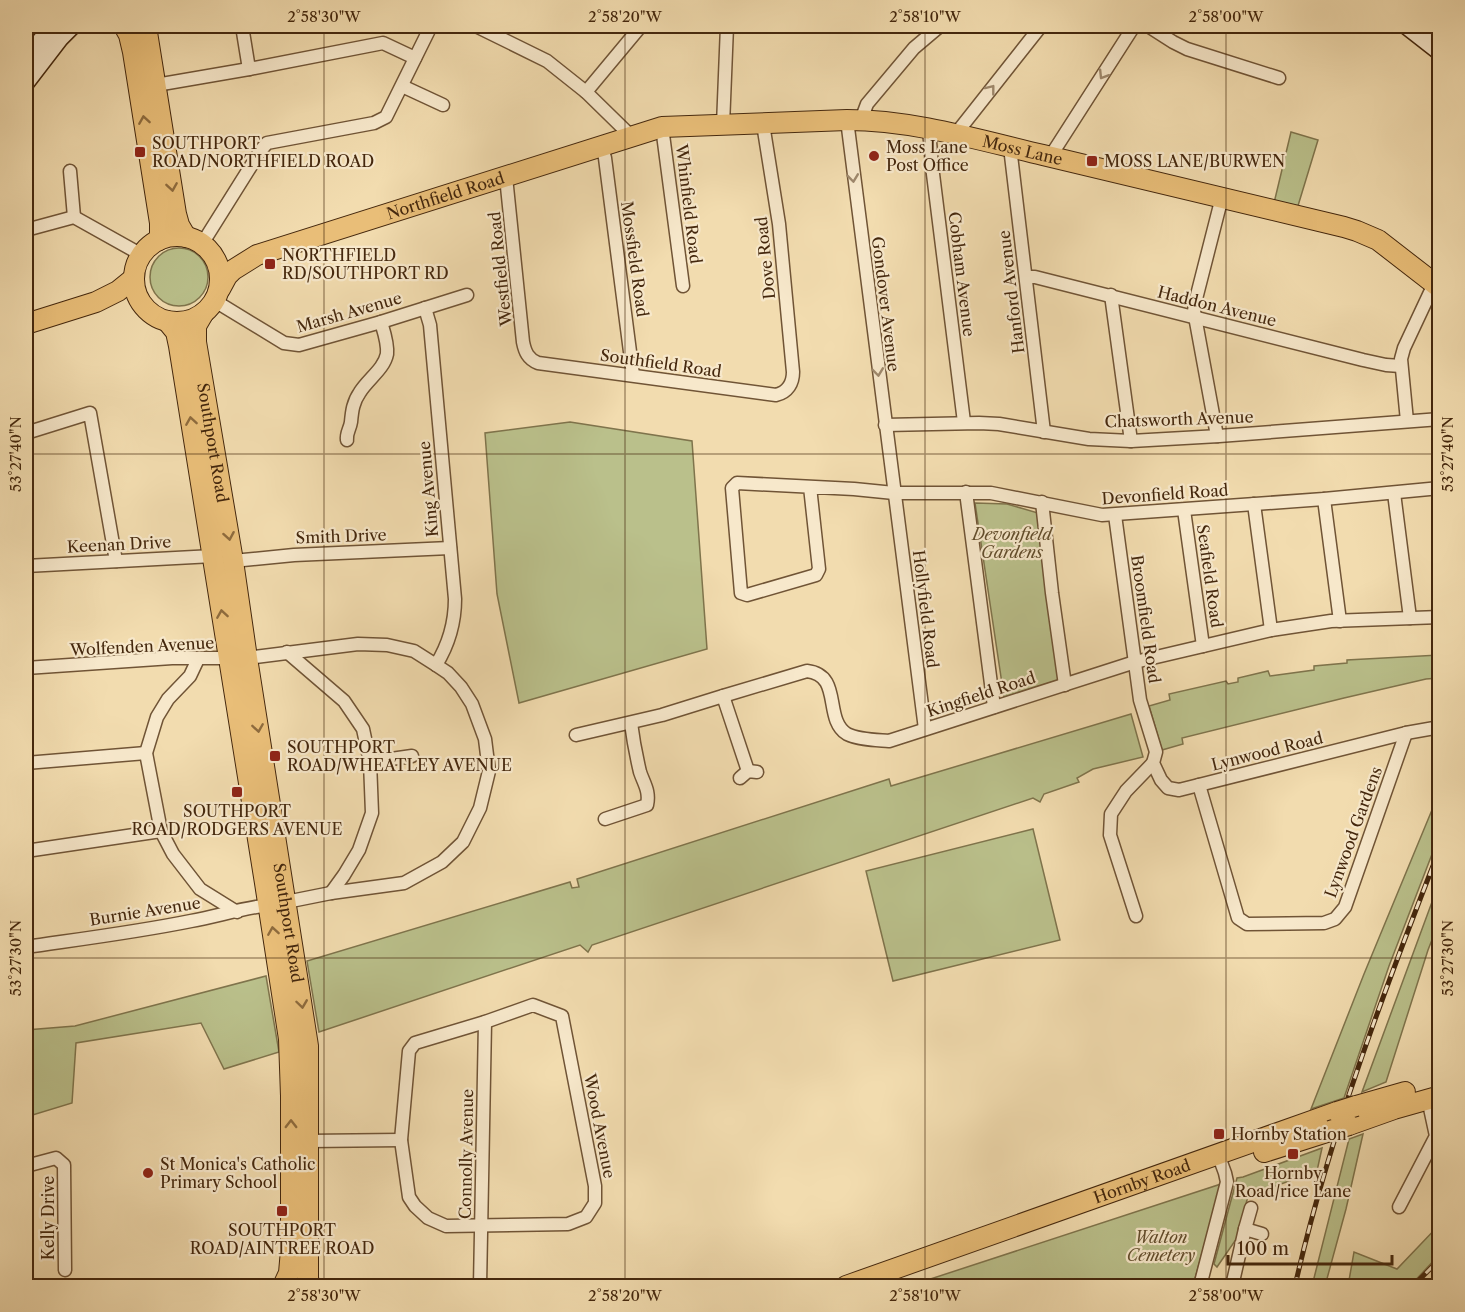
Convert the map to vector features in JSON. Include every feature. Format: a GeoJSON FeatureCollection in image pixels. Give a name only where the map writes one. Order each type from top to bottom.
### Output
{"type":"FeatureCollection","features":[{"type":"Feature","properties":{"kind":"main road"},"geometry":{"type":"LineString","coordinates":[[124,26],[133,52],[160,223],[159,240]]}},
{"type":"Feature","properties":{"kind":"main road"},"geometry":{"type":"LineString","coordinates":[[146,26],[179,225],[216,260],[221,279],[212,301],[195,319],[167,321],[151,314],[139,299],[135,289],[135,270],[142,255],[152,244],[172,236],[199,244]]}},
{"type":"Feature","properties":{"kind":"main road","name":"Moss Lane"},"geometry":{"type":"LineString","coordinates":[[632,137],[662,127],[854,120],[929,129],[1344,227],[1368,235],[1388,247],[1437,286]]}},
{"type":"Feature","properties":{"kind":"main road","name":"Northfield Road"},"geometry":{"type":"LineString","coordinates":[[212,301],[227,276],[257,255],[632,137]]}},
{"type":"Feature","properties":{"kind":"main road","name":"Northfield Road"},"geometry":{"type":"LineString","coordinates":[[199,244],[227,254],[257,255]]}},
{"type":"Feature","properties":{"kind":"main road"},"geometry":{"type":"LineString","coordinates":[[26,324],[96,302],[118,291],[134,278]]}},
{"type":"Feature","properties":{"kind":"main road","name":"Southport Road"},"geometry":{"type":"LineString","coordinates":[[212,301],[196,326],[196,342],[233,561],[246,657],[277,904],[289,1039],[291,1250],[289,1273],[283,1287]]}},
{"type":"Feature","properties":{"kind":"main road"},"geometry":{"type":"LineString","coordinates":[[96,302],[114,302],[145,308]]}},
{"type":"Feature","properties":{"kind":"main road","name":"Southport Road"},"geometry":{"type":"LineString","coordinates":[[167,321],[176,332],[179,346],[213,556],[246,657]]}},
{"type":"Feature","properties":{"kind":"main road","name":"Southport Road"},"geometry":{"type":"LineString","coordinates":[[277,904],[308,1046],[309,1280],[311,1287]]}},
{"type":"Feature","properties":{"kind":"main road","name":"Hornby Road"},"geometry":{"type":"LineString","coordinates":[[1339,1123],[1356,1106],[1436,1093]]}},
{"type":"Feature","properties":{"kind":"main road","name":"Hornby Road"},"geometry":{"type":"LineString","coordinates":[[846,1287],[1221,1160],[1394,1108],[1436,1093]]}},
{"type":"Feature","properties":{"kind":"main road","name":"Hornby Road"},"geometry":{"type":"LineString","coordinates":[[880,1287],[1221,1160]]}},
{"type":"Feature","properties":{"kind":"street"},"geometry":{"type":"LineString","coordinates":[[26,60],[54,26]]}},
{"type":"Feature","properties":{"kind":"street"},"geometry":{"type":"LineString","coordinates":[[26,81],[71,26]]}},
{"type":"Feature","properties":{"kind":"street"},"geometry":{"type":"LineString","coordinates":[[242,26],[249,69]]}},
{"type":"Feature","properties":{"kind":"street"},"geometry":{"type":"LineString","coordinates":[[199,244],[264,146],[271,142],[379,122],[388,113],[430,26]]}},
{"type":"Feature","properties":{"kind":"street"},"geometry":{"type":"LineString","coordinates":[[476,26],[547,62],[586,92],[632,137]]}},
{"type":"Feature","properties":{"kind":"street"},"geometry":{"type":"LineString","coordinates":[[586,92],[641,26]]}},
{"type":"Feature","properties":{"kind":"street"},"geometry":{"type":"LineString","coordinates":[[723,125],[727,26]]}},
{"type":"Feature","properties":{"kind":"street"},"geometry":{"type":"LineString","coordinates":[[854,120],[914,48],[940,26]]}},
{"type":"Feature","properties":{"kind":"street"},"geometry":{"type":"LineString","coordinates":[[955,135],[1041,26]]}},
{"type":"Feature","properties":{"kind":"street"},"geometry":{"type":"LineString","coordinates":[[1050,157],[1134,26]]}},
{"type":"Feature","properties":{"kind":"street"},"geometry":{"type":"LineString","coordinates":[[1148,26],[1187,49],[1279,78]]}},
{"type":"Feature","properties":{"kind":"street"},"geometry":{"type":"LineString","coordinates":[[1408,26],[1439,50]]}},
{"type":"Feature","properties":{"kind":"street"},"geometry":{"type":"LineString","coordinates":[[156,85],[383,43],[415,58]]}},
{"type":"Feature","properties":{"kind":"street"},"geometry":{"type":"LineString","coordinates":[[402,86],[443,105]]}},
{"type":"Feature","properties":{"kind":"street","name":"Gondover Avenue"},"geometry":{"type":"LineString","coordinates":[[854,120],[894,493]]}},
{"type":"Feature","properties":{"kind":"street","name":"Dove Road"},"geometry":{"type":"LineString","coordinates":[[764,124],[779,224],[793,372],[789,387]]}},
{"type":"Feature","properties":{"kind":"street","name":"Whinfield Road"},"geometry":{"type":"LineString","coordinates":[[662,127],[683,286]]}},
{"type":"Feature","properties":{"kind":"street","name":"Cobham Avenue"},"geometry":{"type":"LineString","coordinates":[[929,129],[964,422]]}},
{"type":"Feature","properties":{"kind":"street","name":"Mossfield Road"},"geometry":{"type":"LineString","coordinates":[[602,147],[633,375]]}},
{"type":"Feature","properties":{"kind":"street","name":"Hanford Avenue"},"geometry":{"type":"LineString","coordinates":[[1010,147],[1044,432]]}},
{"type":"Feature","properties":{"kind":"street"},"geometry":{"type":"LineString","coordinates":[[70,171],[74,217]]}},
{"type":"Feature","properties":{"kind":"street","name":"Westfield Road"},"geometry":{"type":"LineString","coordinates":[[506,177],[524,342],[529,357]]}},
{"type":"Feature","properties":{"kind":"street"},"geometry":{"type":"LineString","coordinates":[[1217,436],[1194,311],[1222,197]]}},
{"type":"Feature","properties":{"kind":"street"},"geometry":{"type":"LineString","coordinates":[[26,230],[74,217],[142,255]]}},
{"type":"Feature","properties":{"kind":"street","name":"Haddon Avenue"},"geometry":{"type":"LineString","coordinates":[[1026,277],[1035,277],[1111,295],[1363,360],[1401,366]]}},
{"type":"Feature","properties":{"kind":"street"},"geometry":{"type":"LineString","coordinates":[[1407,421],[1401,359],[1404,348],[1437,286]]}},
{"type":"Feature","properties":{"kind":"street","name":"Marsh Avenue"},"geometry":{"type":"LineString","coordinates":[[212,301],[288,345],[306,344],[467,295]]}},
{"type":"Feature","properties":{"kind":"street"},"geometry":{"type":"LineString","coordinates":[[1111,295],[1131,441]]}},
{"type":"Feature","properties":{"kind":"street","name":"King Avenue"},"geometry":{"type":"LineString","coordinates":[[425,308],[430,325],[455,599],[454,618],[446,648],[436,665]]}},
{"type":"Feature","properties":{"kind":"street"},"geometry":{"type":"LineString","coordinates":[[347,440],[346,433],[351,426],[352,408],[356,398],[386,357],[386,340],[381,322]]}},
{"type":"Feature","properties":{"kind":"street","name":"Southfield Road"},"geometry":{"type":"LineString","coordinates":[[529,357],[538,363],[771,394],[782,393],[789,387]]}},
{"type":"Feature","properties":{"kind":"street"},"geometry":{"type":"LineString","coordinates":[[26,433],[90,413],[116,561]]}},
{"type":"Feature","properties":{"kind":"street","name":"Chatsworth Avenue"},"geometry":{"type":"LineString","coordinates":[[885,425],[964,422],[999,424],[1089,439],[1131,441],[1440,418]]}},
{"type":"Feature","properties":{"kind":"street","name":"Devonfield Road"},"geometry":{"type":"LineString","coordinates":[[810,487],[819,569],[816,575],[747,595],[741,593],[732,488],[737,483],[854,489],[894,493],[999,494],[1096,515],[1184,510],[1440,488]]}},
{"type":"Feature","properties":{"kind":"street"},"geometry":{"type":"LineString","coordinates":[[966,492],[994,707]]}},
{"type":"Feature","properties":{"kind":"street","name":"Hollyfield Road"},"geometry":{"type":"LineString","coordinates":[[894,493],[925,729]]}},
{"type":"Feature","properties":{"kind":"street"},"geometry":{"type":"LineString","coordinates":[[1394,493],[1410,618]]}},
{"type":"Feature","properties":{"kind":"street"},"geometry":{"type":"LineString","coordinates":[[1324,499],[1340,621]]}},
{"type":"Feature","properties":{"kind":"street"},"geometry":{"type":"LineString","coordinates":[[1042,502],[1065,685]]}},
{"type":"Feature","properties":{"kind":"street"},"geometry":{"type":"LineString","coordinates":[[1254,504],[1270,630]]}},
{"type":"Feature","properties":{"kind":"street","name":"Seafield Road"},"geometry":{"type":"LineString","coordinates":[[1184,510],[1203,646]]}},
{"type":"Feature","properties":{"kind":"street","name":"Broomfield Road"},"geometry":{"type":"LineString","coordinates":[[1115,515],[1135,662],[1148,727]]}},
{"type":"Feature","properties":{"kind":"street","name":"Smith Drive"},"geometry":{"type":"LineString","coordinates":[[233,561],[294,555],[450,548]]}},
{"type":"Feature","properties":{"kind":"street","name":"Keenan Drive"},"geometry":{"type":"LineString","coordinates":[[26,566],[213,556]]}},
{"type":"Feature","properties":{"kind":"street","name":"Kingfield Road"},"geometry":{"type":"LineString","coordinates":[[576,735],[662,716],[803,672],[814,672],[828,684],[841,729],[858,738],[889,741],[1135,662],[1270,630],[1340,621],[1440,617]]}},
{"type":"Feature","properties":{"kind":"street","name":"Wolfenden Avenue"},"geometry":{"type":"LineString","coordinates":[[26,668],[172,658],[246,657],[358,644],[387,645],[414,651],[436,665]]}},
{"type":"Feature","properties":{"kind":"street"},"geometry":{"type":"LineString","coordinates":[[287,652],[344,701],[363,729],[370,762],[372,813],[359,850],[331,893]]}},
{"type":"Feature","properties":{"kind":"street"},"geometry":{"type":"LineString","coordinates":[[198,659],[190,676],[168,699],[157,717],[146,753],[161,831],[173,854],[200,889],[237,912]]}},
{"type":"Feature","properties":{"kind":"street","name":"Burnie Avenue"},"geometry":{"type":"LineString","coordinates":[[26,947],[190,922],[249,908],[331,893],[404,883],[442,862],[463,842],[480,808],[489,771],[485,739],[472,704],[455,680],[436,665]]}},
{"type":"Feature","properties":{"kind":"street"},"geometry":{"type":"LineString","coordinates":[[723,696],[748,774]]}},
{"type":"Feature","properties":{"kind":"street"},"geometry":{"type":"LineString","coordinates":[[606,819],[647,805],[649,796],[640,773],[633,743],[632,723]]}},
{"type":"Feature","properties":{"kind":"street","name":"Lynwood Road"},"geometry":{"type":"LineString","coordinates":[[1148,727],[1161,780],[1168,788],[1179,790],[1406,733],[1440,727]]}},
{"type":"Feature","properties":{"kind":"street","name":"Lynwood Gardens"},"geometry":{"type":"LineString","coordinates":[[1199,785],[1238,918],[1247,924],[1324,923],[1335,919],[1345,907],[1406,733]]}},
{"type":"Feature","properties":{"kind":"street"},"geometry":{"type":"LineString","coordinates":[[26,763],[146,753]]}},
{"type":"Feature","properties":{"kind":"street"},"geometry":{"type":"LineString","coordinates":[[370,762],[412,756]]}},
{"type":"Feature","properties":{"kind":"street"},"geometry":{"type":"LineString","coordinates":[[1136,916],[1110,835],[1112,814],[1126,791],[1154,757]]}},
{"type":"Feature","properties":{"kind":"street"},"geometry":{"type":"LineString","coordinates":[[26,851],[161,831]]}},
{"type":"Feature","properties":{"kind":"street","name":"Wood Avenue"},"geometry":{"type":"LineString","coordinates":[[481,1226],[568,1224],[586,1217],[596,1203],[596,1186],[562,1016],[533,1005],[485,1022]]}},
{"type":"Feature","properties":{"kind":"street"},"geometry":{"type":"LineString","coordinates":[[481,1226],[446,1226],[428,1218],[415,1206],[409,1197],[401,1140],[409,1051],[415,1043],[485,1022]]}},
{"type":"Feature","properties":{"kind":"street","name":"Connolly Avenue"},"geometry":{"type":"LineString","coordinates":[[480,1287],[485,1022]]}},
{"type":"Feature","properties":{"kind":"street"},"geometry":{"type":"LineString","coordinates":[[1399,1207],[1436,1136],[1436,1093]]}},
{"type":"Feature","properties":{"kind":"street"},"geometry":{"type":"LineString","coordinates":[[309,1141],[401,1140]]}},
{"type":"Feature","properties":{"kind":"street","name":"Kelly Drive"},"geometry":{"type":"LineString","coordinates":[[26,1166],[56,1158],[64,1165],[65,1270]]}},
{"type":"Feature","properties":{"kind":"street"},"geometry":{"type":"LineString","coordinates":[[1200,1287],[1226,1188],[1227,1178],[1221,1160]]}},
{"type":"Feature","properties":{"kind":"street"},"geometry":{"type":"LineString","coordinates":[[1232,1287],[1251,1208]]}},
{"type":"Feature","properties":{"kind":"street"},"geometry":{"type":"LineString","coordinates":[[1245,1229],[1262,1234]]}},
{"type":"Feature","properties":{"kind":"green space"},"geometry":{"type":"Polygon","coordinates":[[[1291,132],[1318,140],[1297,209],[1274,203],[1291,132]]]}},
{"type":"Feature","properties":{"kind":"green space"},"geometry":{"type":"Polygon","coordinates":[[[179,248],[190,250],[203,261],[208,277],[206,288],[195,301],[179,306],[168,304],[155,293],[150,277],[152,266],[163,253],[179,248]]]}},
{"type":"Feature","properties":{"kind":"green space"},"geometry":{"type":"Polygon","coordinates":[[[570,422],[692,441],[707,649],[519,703],[497,594],[485,433],[570,422]]]}},
{"type":"Feature","properties":{"kind":"green space","name":"Devonfield Gardens"},"geometry":{"type":"Polygon","coordinates":[[[975,503],[1007,504],[1038,513],[1059,680],[1004,697],[975,503]]]}},
{"type":"Feature","properties":{"kind":"green space"},"geometry":{"type":"Polygon","coordinates":[[[1439,655],[1439,678],[1344,698],[1182,738],[1183,744],[1162,750],[1149,706],[1170,700],[1169,694],[1226,681],[1228,684],[1238,682],[1238,678],[1268,671],[1270,676],[1314,670],[1314,666],[1347,663],[1347,660],[1439,655]]]}},
{"type":"Feature","properties":{"kind":"green space"},"geometry":{"type":"Polygon","coordinates":[[[1131,714],[1143,757],[1093,769],[1077,778],[1079,782],[1044,794],[1040,802],[1033,798],[592,945],[588,952],[580,945],[319,1032],[307,961],[570,882],[572,888],[579,887],[577,879],[889,779],[891,786],[1131,714]]]}},
{"type":"Feature","properties":{"kind":"green space"},"geometry":{"type":"Polygon","coordinates":[[[1439,793],[1439,836],[1389,966],[1344,1098],[1311,1109],[1364,974],[1439,793]]]}},
{"type":"Feature","properties":{"kind":"green space"},"geometry":{"type":"Polygon","coordinates":[[[1033,829],[1060,940],[893,981],[866,871],[1033,829]]]}},
{"type":"Feature","properties":{"kind":"green space"},"geometry":{"type":"Polygon","coordinates":[[[1439,883],[1439,922],[1386,1082],[1362,1092],[1439,883]]]}},
{"type":"Feature","properties":{"kind":"green space"},"geometry":{"type":"Polygon","coordinates":[[[266,976],[279,1052],[224,1069],[201,1023],[76,1043],[72,1103],[26,1117],[26,1030],[75,1026],[266,976]]]}},
{"type":"Feature","properties":{"kind":"green space"},"geometry":{"type":"Polygon","coordinates":[[[1363,1134],[1325,1286],[1312,1286],[1349,1139],[1363,1134]]]}},
{"type":"Feature","properties":{"kind":"green space"},"geometry":{"type":"Polygon","coordinates":[[[1322,1148],[1317,1171],[1248,1196],[1237,1238],[1217,1267],[1214,1264],[1237,1178],[1322,1148]]]}},
{"type":"Feature","properties":{"kind":"green space","name":"Walton Cemetery"},"geometry":{"type":"Polygon","coordinates":[[[1221,1184],[1193,1286],[909,1286],[1221,1184]]]}},
{"type":"Feature","properties":{"kind":"green space"},"geometry":{"type":"Polygon","coordinates":[[[1439,1225],[1439,1255],[1410,1286],[1348,1286],[1354,1252],[1397,1269],[1439,1225]]]}},
{"type":"Feature","properties":{"kind":"railway"},"geometry":{"type":"LineString","coordinates":[[1295,1286],[1324,1174],[1359,1064],[1440,848]]}},
{"type":"Feature","properties":{"kind":"railway"},"geometry":{"type":"LineString","coordinates":[[1413,1286],[1440,1259]]}},
{"type":"Feature","properties":{"kind":"place","name":"SOUTHPORT ROAD/NORTHFIELD ROAD"},"geometry":{"type":"Point","coordinates":[140,152]}},
{"type":"Feature","properties":{"kind":"place","name":"Moss Lane Post Office"},"geometry":{"type":"Point","coordinates":[874,156]}},
{"type":"Feature","properties":{"kind":"place","name":"MOSS LANE/BURWEN"},"geometry":{"type":"Point","coordinates":[1092,161]}},
{"type":"Feature","properties":{"kind":"place","name":"NORTHFIELD RD/SOUTHPORT RD"},"geometry":{"type":"Point","coordinates":[270,264]}},
{"type":"Feature","properties":{"kind":"place","name":"SOUTHPORT ROAD/WHEATLEY AVENUE"},"geometry":{"type":"Point","coordinates":[275,756]}},
{"type":"Feature","properties":{"kind":"place","name":"SOUTHPORT ROAD/RODGERS AVENUE"},"geometry":{"type":"Point","coordinates":[237,792]}},
{"type":"Feature","properties":{"kind":"place","name":"Hornby Station"},"geometry":{"type":"Point","coordinates":[1219,1134]}},
{"type":"Feature","properties":{"kind":"place","name":"Hornby Road/rice Lane"},"geometry":{"type":"Point","coordinates":[1293,1154]}},
{"type":"Feature","properties":{"kind":"place","name":"St Monica's Catholic Primary School"},"geometry":{"type":"Point","coordinates":[148,1173]}},
{"type":"Feature","properties":{"kind":"place","name":"SOUTHPORT ROAD/AINTREE ROAD"},"geometry":{"type":"Point","coordinates":[282,1211]}}]}
